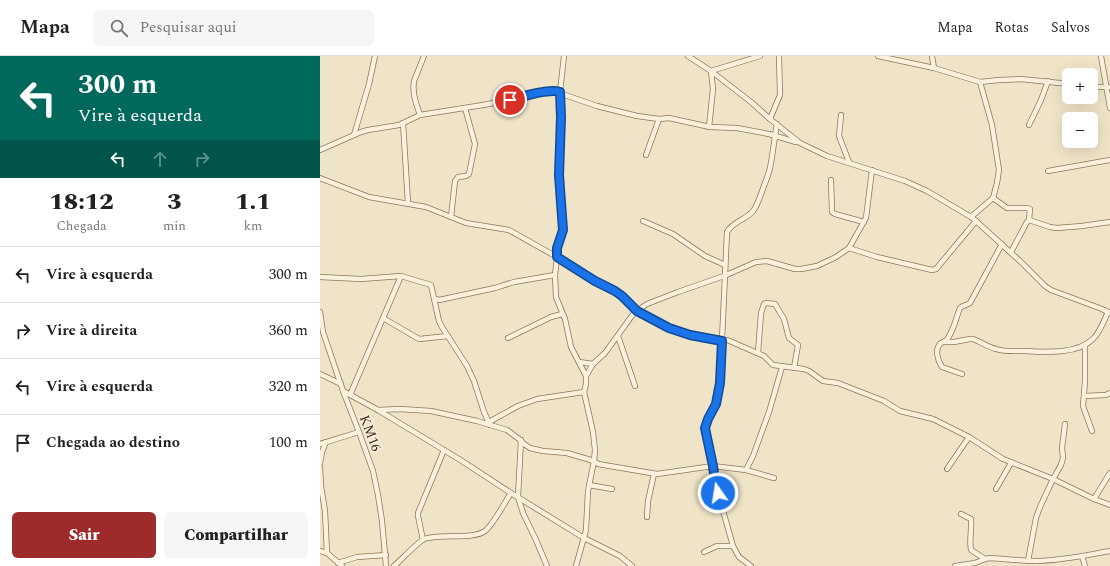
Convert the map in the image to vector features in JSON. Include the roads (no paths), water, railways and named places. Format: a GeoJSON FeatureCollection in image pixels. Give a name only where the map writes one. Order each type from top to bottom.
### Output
{"type":"FeatureCollection","features":[{"type":"Feature","properties":{"kind":"street"},"geometry":{"type":"LineString","coordinates":[[354,135],[369,84],[375,56]]}},
{"type":"Feature","properties":{"kind":"street"},"geometry":{"type":"LineString","coordinates":[[420,115],[414,97],[413,85],[424,56]]}},
{"type":"Feature","properties":{"kind":"street"},"geometry":{"type":"LineString","coordinates":[[564,56],[560,92],[561,117],[559,175],[563,230],[557,248],[555,275],[556,296],[565,319],[571,347],[586,376],[584,392],[594,441],[594,460],[588,491],[587,526],[576,566]]}},
{"type":"Feature","properties":{"kind":"street"},"geometry":{"type":"LineString","coordinates":[[688,56],[711,71],[751,102],[800,143]]}},
{"type":"Feature","properties":{"kind":"street"},"geometry":{"type":"LineString","coordinates":[[711,71],[760,56]]}},
{"type":"Feature","properties":{"kind":"street"},"geometry":{"type":"LineString","coordinates":[[770,119],[780,95],[779,56]]}},
{"type":"Feature","properties":{"kind":"street"},"geometry":{"type":"LineString","coordinates":[[878,56],[934,68],[980,82],[1021,80],[1062,83]]}},
{"type":"Feature","properties":{"kind":"street"},"geometry":{"type":"LineString","coordinates":[[932,56],[934,68]]}},
{"type":"Feature","properties":{"kind":"street"},"geometry":{"type":"LineString","coordinates":[[1101,56],[1108,87],[1110,108]]}},
{"type":"Feature","properties":{"kind":"street"},"geometry":{"type":"LineString","coordinates":[[709,127],[713,89],[711,71]]}},
{"type":"Feature","properties":{"kind":"street"},"geometry":{"type":"LineString","coordinates":[[1029,125],[1048,81]]}},
{"type":"Feature","properties":{"kind":"street"},"geometry":{"type":"LineString","coordinates":[[971,217],[993,198],[998,177],[998,164],[992,125],[980,82]]}},
{"type":"Feature","properties":{"kind":"street"},"geometry":{"type":"LineString","coordinates":[[320,150],[368,130],[395,126],[420,115],[510,100],[556,90],[565,95],[597,106],[637,116],[675,120],[709,127],[737,128],[775,135],[800,143],[827,156],[905,181],[927,191],[976,221],[1011,252],[1045,286],[1051,290],[1109,313],[1097,335],[1092,340],[1085,345],[1061,351],[1039,352],[996,349],[970,339],[944,342]]}},
{"type":"Feature","properties":{"kind":"street"},"geometry":{"type":"LineString","coordinates":[[451,217],[455,181],[458,177],[469,174],[475,149],[475,141],[464,108]]}},
{"type":"Feature","properties":{"kind":"street"},"geometry":{"type":"LineString","coordinates":[[841,115],[839,136],[849,162]]}},
{"type":"Feature","properties":{"kind":"street"},"geometry":{"type":"LineString","coordinates":[[646,155],[659,119]]}},
{"type":"Feature","properties":{"kind":"street"},"geometry":{"type":"LineString","coordinates":[[403,123],[408,203]]}},
{"type":"Feature","properties":{"kind":"street"},"geometry":{"type":"LineString","coordinates":[[751,566],[739,557],[733,546],[715,481],[705,428],[716,404],[720,383],[727,232],[733,224],[749,215],[756,207],[770,166],[777,124]]}},
{"type":"Feature","properties":{"kind":"street"},"geometry":{"type":"LineString","coordinates":[[1048,171],[1110,160]]}},
{"type":"Feature","properties":{"kind":"street"},"geometry":{"type":"LineString","coordinates":[[586,376],[593,364],[605,353],[634,313],[647,304],[724,276],[756,262],[774,262],[795,269],[810,268],[832,260],[849,248],[868,214],[872,170]]}},
{"type":"Feature","properties":{"kind":"street"},"geometry":{"type":"LineString","coordinates":[[320,178],[369,197],[408,203],[432,209],[472,224],[509,230],[557,257],[595,281],[615,291],[637,311],[669,328],[680,332],[732,342],[764,356],[773,365],[809,371],[823,380],[838,383],[884,401],[900,411],[933,419],[969,437],[1011,463],[1053,479],[1110,505]]}},
{"type":"Feature","properties":{"kind":"street"},"geometry":{"type":"LineString","coordinates":[[831,180],[832,212],[864,222]]}},
{"type":"Feature","properties":{"kind":"street"},"geometry":{"type":"LineString","coordinates":[[993,198],[1007,208],[1030,209],[1029,220],[1011,252]]}},
{"type":"Feature","properties":{"kind":"street"},"geometry":{"type":"LineString","coordinates":[[1029,220],[1057,228],[1110,222]]}},
{"type":"Feature","properties":{"kind":"street"},"geometry":{"type":"LineString","coordinates":[[644,221],[673,234],[705,256],[725,265]]}},
{"type":"Feature","properties":{"kind":"street"},"geometry":{"type":"LineString","coordinates":[[849,248],[932,270],[936,269],[976,221]]}},
{"type":"Feature","properties":{"kind":"street"},"geometry":{"type":"LineString","coordinates":[[962,374],[942,367],[939,363],[937,353],[938,348],[939,345],[948,338],[960,308],[970,302],[1002,244]]}},
{"type":"Feature","properties":{"kind":"street"},"geometry":{"type":"LineString","coordinates":[[547,252],[557,248]]}},
{"type":"Feature","properties":{"kind":"street"},"geometry":{"type":"LineString","coordinates":[[434,298],[439,300],[495,288],[514,282],[555,275]]}},
{"type":"Feature","properties":{"kind":"street"},"geometry":{"type":"LineString","coordinates":[[320,277],[361,279],[401,276],[431,285],[439,321],[467,366],[474,381],[484,412],[490,423]]}},
{"type":"Feature","properties":{"kind":"street"},"geometry":{"type":"LineString","coordinates":[[350,395],[401,276]]}},
{"type":"Feature","properties":{"kind":"street"},"geometry":{"type":"LineString","coordinates":[[436,305],[439,300]]}},
{"type":"Feature","properties":{"kind":"street"},"geometry":{"type":"LineString","coordinates":[[758,353],[764,304],[773,303],[783,316],[789,338],[798,345],[794,368]]}},
{"type":"Feature","properties":{"kind":"street","name":"KM16"},"geometry":{"type":"LineString","coordinates":[[320,312],[323,332],[342,391],[359,432],[376,480],[382,520],[386,566]]}},
{"type":"Feature","properties":{"kind":"street"},"geometry":{"type":"LineString","coordinates":[[508,338],[551,317],[562,314]]}},
{"type":"Feature","properties":{"kind":"street"},"geometry":{"type":"LineString","coordinates":[[383,318],[419,339],[448,336]]}},
{"type":"Feature","properties":{"kind":"street"},"geometry":{"type":"LineString","coordinates":[[618,336],[635,386]]}},
{"type":"Feature","properties":{"kind":"street"},"geometry":{"type":"LineString","coordinates":[[1085,345],[1083,402],[1092,431]]}},
{"type":"Feature","properties":{"kind":"street"},"geometry":{"type":"LineString","coordinates":[[579,362],[593,364]]}},
{"type":"Feature","properties":{"kind":"street"},"geometry":{"type":"LineString","coordinates":[[746,470],[753,456],[769,412],[782,367]]}},
{"type":"Feature","properties":{"kind":"street"},"geometry":{"type":"LineString","coordinates":[[320,374],[340,384]]}},
{"type":"Feature","properties":{"kind":"street"},"geometry":{"type":"LineString","coordinates":[[342,391],[378,410],[444,450],[584,538],[620,556],[632,566]]}},
{"type":"Feature","properties":{"kind":"street"},"geometry":{"type":"LineString","coordinates":[[490,423],[518,406],[537,399],[584,392]]}},
{"type":"Feature","properties":{"kind":"street"},"geometry":{"type":"LineString","coordinates":[[1084,396],[1106,395],[1110,393]]}},
{"type":"Feature","properties":{"kind":"street"},"geometry":{"type":"LineString","coordinates":[[378,410],[440,412],[490,423],[507,430],[527,446],[536,450],[562,452],[594,460],[598,464],[654,474],[713,466],[746,470],[774,478]]}},
{"type":"Feature","properties":{"kind":"street"},"geometry":{"type":"LineString","coordinates":[[1028,561],[1036,518],[1063,458],[1062,442],[1065,424]]}},
{"type":"Feature","properties":{"kind":"street"},"geometry":{"type":"LineString","coordinates":[[320,444],[359,432]]}},
{"type":"Feature","properties":{"kind":"street"},"geometry":{"type":"LineString","coordinates":[[947,469],[969,437]]}},
{"type":"Feature","properties":{"kind":"street"},"geometry":{"type":"LineString","coordinates":[[521,440],[518,497],[523,513],[546,566]]}},
{"type":"Feature","properties":{"kind":"street"},"geometry":{"type":"LineString","coordinates":[[320,463],[326,442]]}},
{"type":"Feature","properties":{"kind":"street"},"geometry":{"type":"LineString","coordinates":[[423,540],[418,513],[444,450]]}},
{"type":"Feature","properties":{"kind":"street"},"geometry":{"type":"LineString","coordinates":[[996,489],[1011,463]]}},
{"type":"Feature","properties":{"kind":"street"},"geometry":{"type":"LineString","coordinates":[[320,468],[325,511],[327,553]]}},
{"type":"Feature","properties":{"kind":"street"},"geometry":{"type":"LineString","coordinates":[[1094,499],[1110,473]]}},
{"type":"Feature","properties":{"kind":"street"},"geometry":{"type":"LineString","coordinates":[[647,517],[649,496],[654,474]]}},
{"type":"Feature","properties":{"kind":"street"},"geometry":{"type":"LineString","coordinates":[[589,485],[612,489]]}},
{"type":"Feature","properties":{"kind":"street"},"geometry":{"type":"LineString","coordinates":[[394,566],[423,540],[458,535],[475,535],[483,532],[489,527],[511,493]]}},
{"type":"Feature","properties":{"kind":"street"},"geometry":{"type":"LineString","coordinates":[[961,514],[971,519],[971,550],[985,559]]}},
{"type":"Feature","properties":{"kind":"street"},"geometry":{"type":"LineString","coordinates":[[704,552],[717,546],[733,546]]}},
{"type":"Feature","properties":{"kind":"street"},"geometry":{"type":"LineString","coordinates":[[320,551],[327,553],[340,564],[361,556],[386,555]]}},
{"type":"Feature","properties":{"kind":"street"},"geometry":{"type":"LineString","coordinates":[[955,566],[975,563],[985,559],[1028,561],[1059,560],[1110,551]]}},
{"type":"Feature","properties":{"kind":"street"},"geometry":{"type":"LineString","coordinates":[[1082,556],[1085,566]]}},
{"type":"Feature","properties":{"kind":"street"},"geometry":{"type":"LineString","coordinates":[[1034,566],[1038,561]]}}]}
